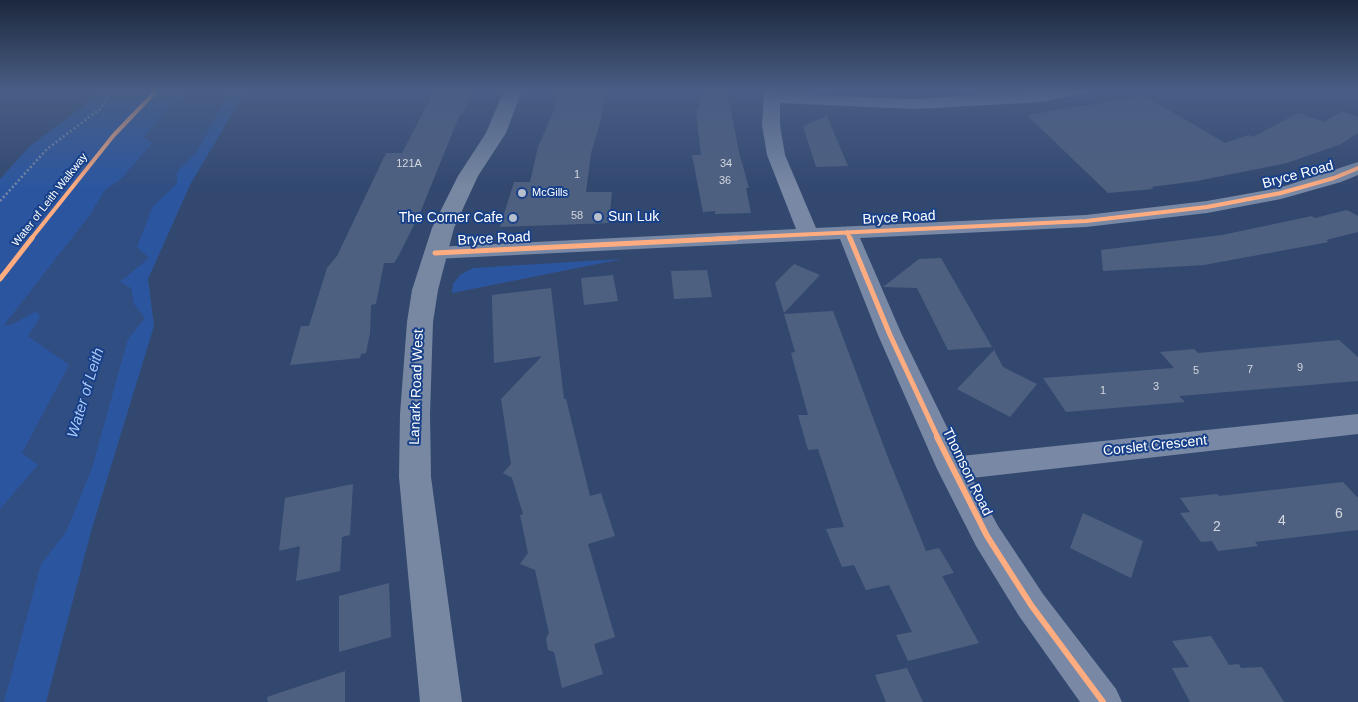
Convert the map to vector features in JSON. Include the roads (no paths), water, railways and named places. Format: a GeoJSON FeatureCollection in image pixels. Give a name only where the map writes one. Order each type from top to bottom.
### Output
{"type":"FeatureCollection","features":[{"type":"Feature","properties":{"kind":"main road","name":"Lanark Road West"},"geometry":{"type":"LineString","coordinates":[[441,702],[415,456],[416,368],[420,322],[435,253],[455,200],[496,133],[500,123]]}},
{"type":"Feature","properties":{"kind":"street"},"geometry":{"type":"LineString","coordinates":[[771,123],[776,155],[808,234]]}},
{"type":"Feature","properties":{"kind":"street","name":"Bryce Road"},"geometry":{"type":"LineString","coordinates":[[435,253],[1086,221],[1148,215],[1281,193],[1334,178],[1358,168]]}},
{"type":"Feature","properties":{"kind":"street","name":"Thomson Road"},"geometry":{"type":"LineString","coordinates":[[847,232],[890,335],[952,469],[987,536],[1031,605],[1103,702]]}},
{"type":"Feature","properties":{"kind":"street","name":"Corslet Crescent"},"geometry":{"type":"LineString","coordinates":[[952,469],[1358,424]]}},
{"type":"Feature","properties":{"kind":"water","name":"Water of Leith"},"geometry":{"type":"Polygon","coordinates":[[[155,123],[213,123],[196,153],[177,172],[177,184],[153,206],[137,247],[149,258],[120,282],[131,288],[134,304],[145,318],[128,339],[92,468],[66,532],[41,564],[4,702],[0,702],[0,509],[38,465],[22,453],[69,365],[28,336],[40,317],[36,311],[13,324],[3,326],[89,216],[105,190],[122,178],[152,143],[144,137],[155,123]]]}},
{"type":"Feature","properties":{"kind":"place","name":"McGills"},"geometry":{"type":"Point","coordinates":[522,193]}},
{"type":"Feature","properties":{"kind":"place","name":"Sun Luk"},"geometry":{"type":"Point","coordinates":[598,217]}},
{"type":"Feature","properties":{"kind":"place","name":"The Corner Cafe"},"geometry":{"type":"Point","coordinates":[513,218]}}]}
